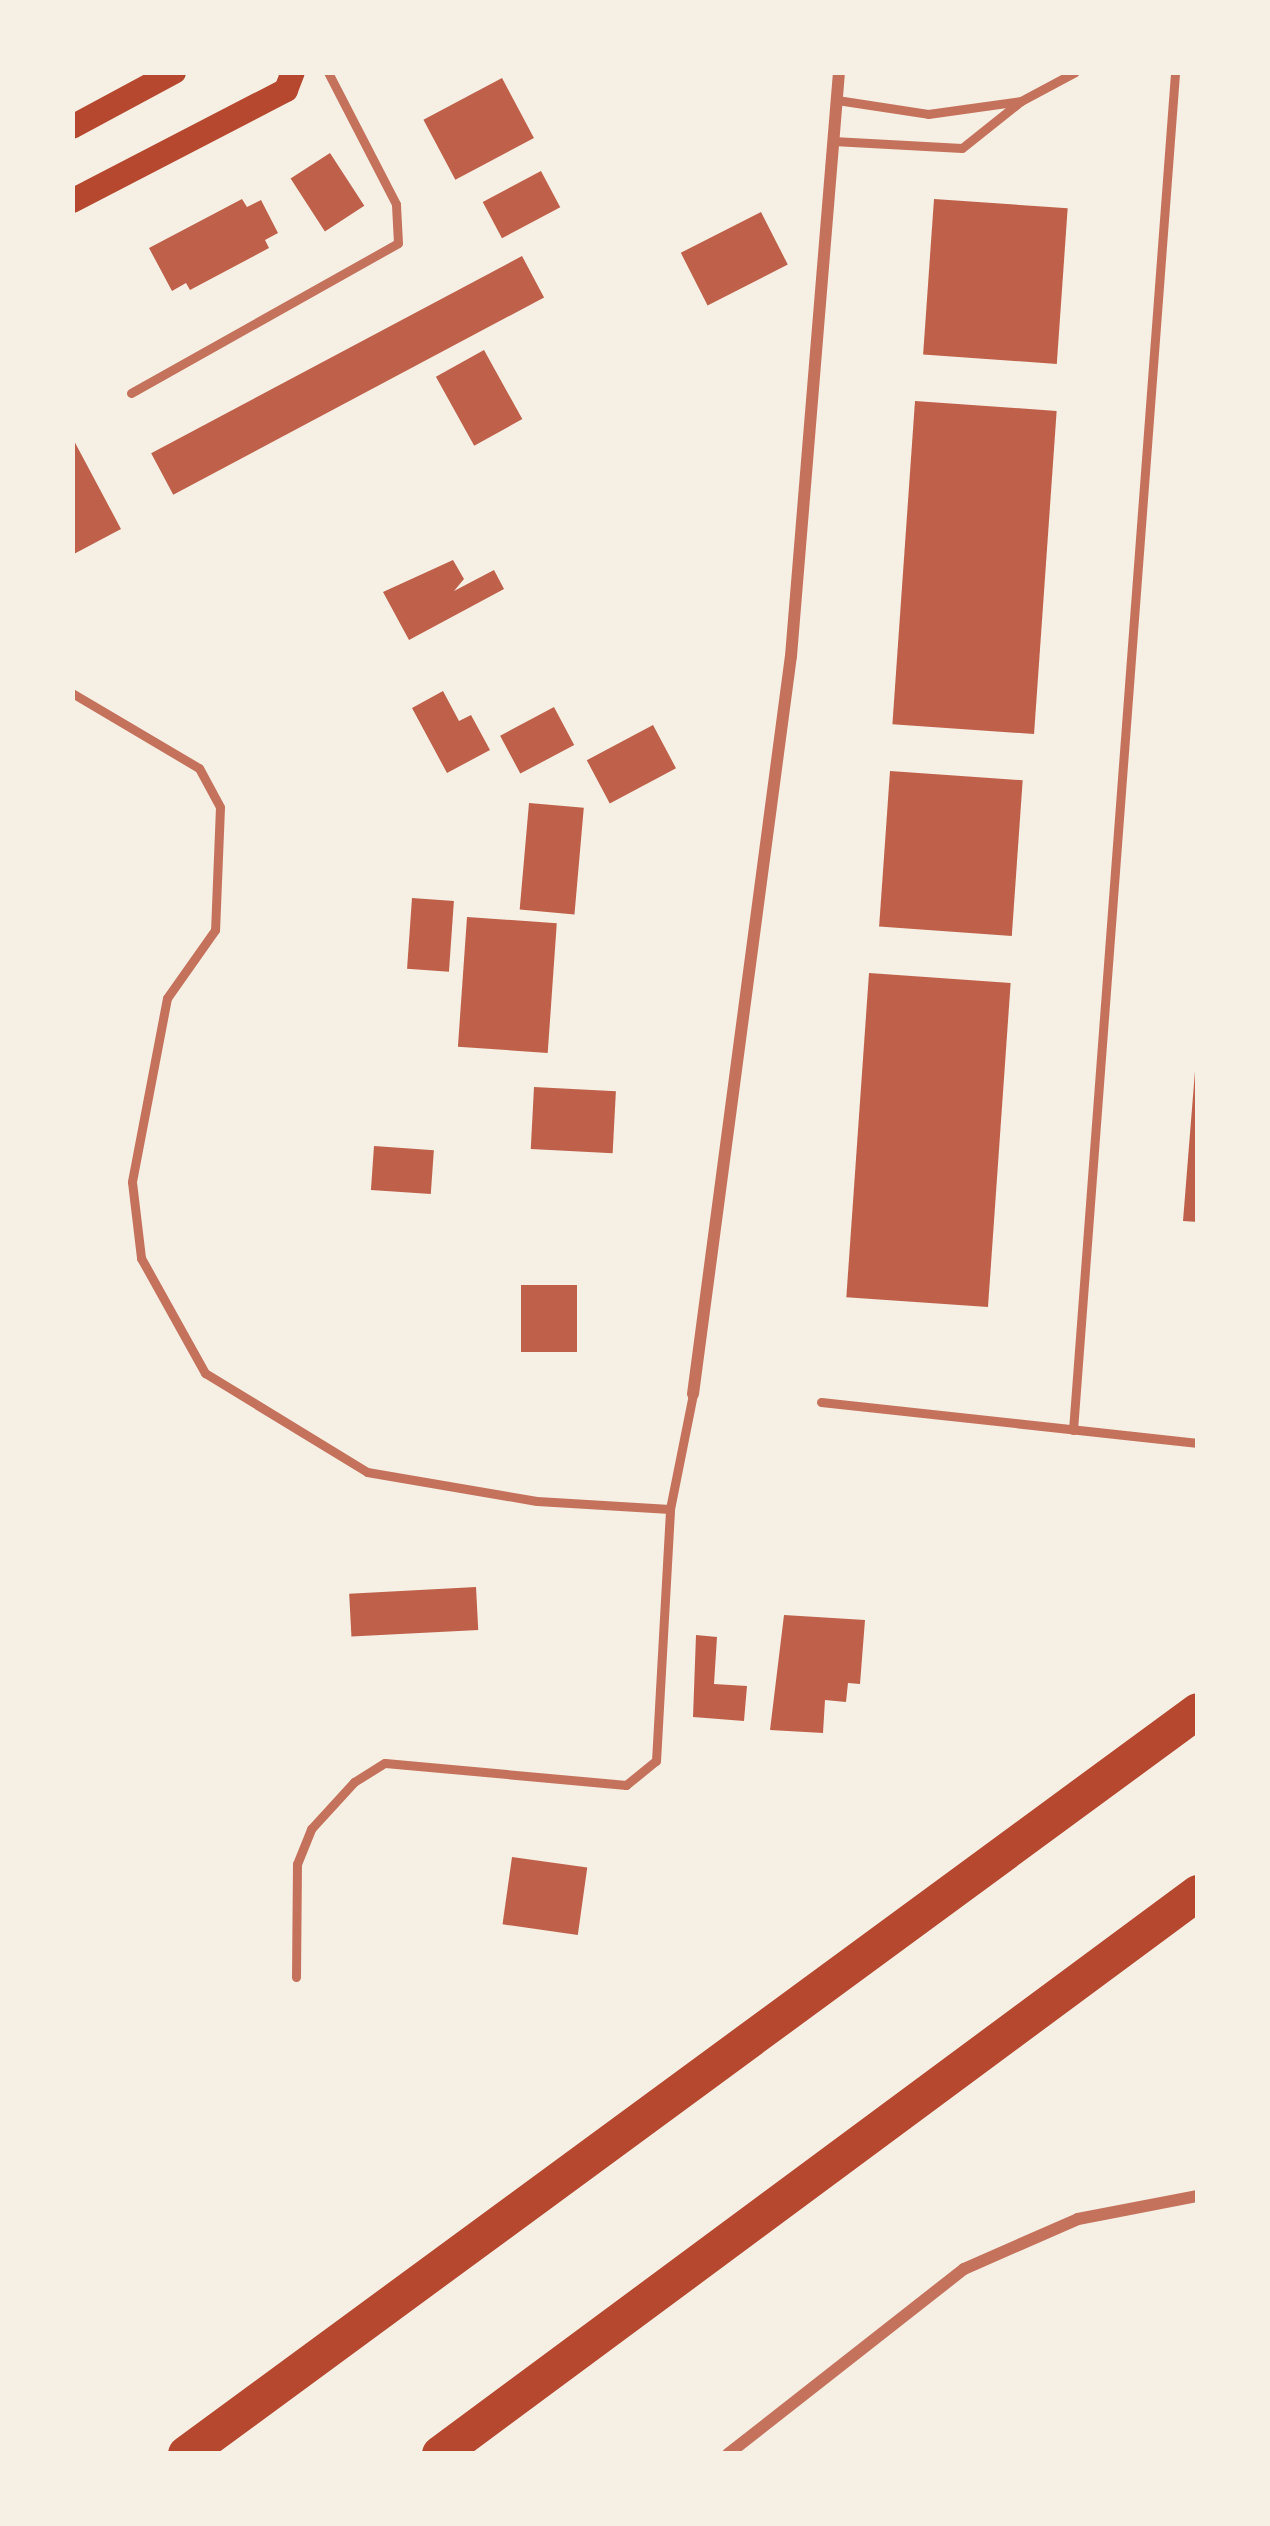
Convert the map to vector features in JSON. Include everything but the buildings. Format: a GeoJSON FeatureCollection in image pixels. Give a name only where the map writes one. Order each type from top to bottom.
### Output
{"type":"FeatureCollection","features":[{"type":"Feature","properties":{"kind":"highway"},"geometry":{"type":"LineString","coordinates":[[185,2454],[1198,1711]]}},
{"type":"Feature","properties":{"kind":"highway"},"geometry":{"type":"LineString","coordinates":[[440,2454],[1198,1893]]}},
{"type":"Feature","properties":{"kind":"main road"},"geometry":{"type":"LineString","coordinates":[[72,201],[286,90],[293,72]]}},
{"type":"Feature","properties":{"kind":"main road"},"geometry":{"type":"LineString","coordinates":[[72,127],[156,76]]}},
{"type":"Feature","properties":{"kind":"street"},"geometry":{"type":"LineString","coordinates":[[692,1394],[790,656],[839,72]]}},
{"type":"Feature","properties":{"kind":"street"},"geometry":{"type":"LineString","coordinates":[[728,2454],[964,2269],[1078,2219],[1198,2196]]}},
{"type":"Feature","properties":{"kind":"lane"},"geometry":{"type":"LineString","coordinates":[[130,394],[398,243],[396,204],[328,72]]}},
{"type":"Feature","properties":{"kind":"lane"},"geometry":{"type":"LineString","coordinates":[[833,141],[962,148],[1021,101],[1075,72]]}},
{"type":"Feature","properties":{"kind":"lane"},"geometry":{"type":"LineString","coordinates":[[1073,1430],[1175,72]]}},
{"type":"Feature","properties":{"kind":"lane"},"geometry":{"type":"LineString","coordinates":[[837,100],[928,114],[1021,101]]}},
{"type":"Feature","properties":{"kind":"lane"},"geometry":{"type":"LineString","coordinates":[[72,693],[199,768],[220,807],[215,929],[167,998],[132,1182],[141,1258],[206,1373],[367,1472],[537,1501],[670,1509]]}},
{"type":"Feature","properties":{"kind":"lane"},"geometry":{"type":"LineString","coordinates":[[296,1977],[297,1864],[311,1829],[354,1782],[386,1763],[626,1785],[656,1761],[670,1509],[692,1394]]}},
{"type":"Feature","properties":{"kind":"lane"},"geometry":{"type":"LineString","coordinates":[[821,1402],[1198,1443]]}}]}
